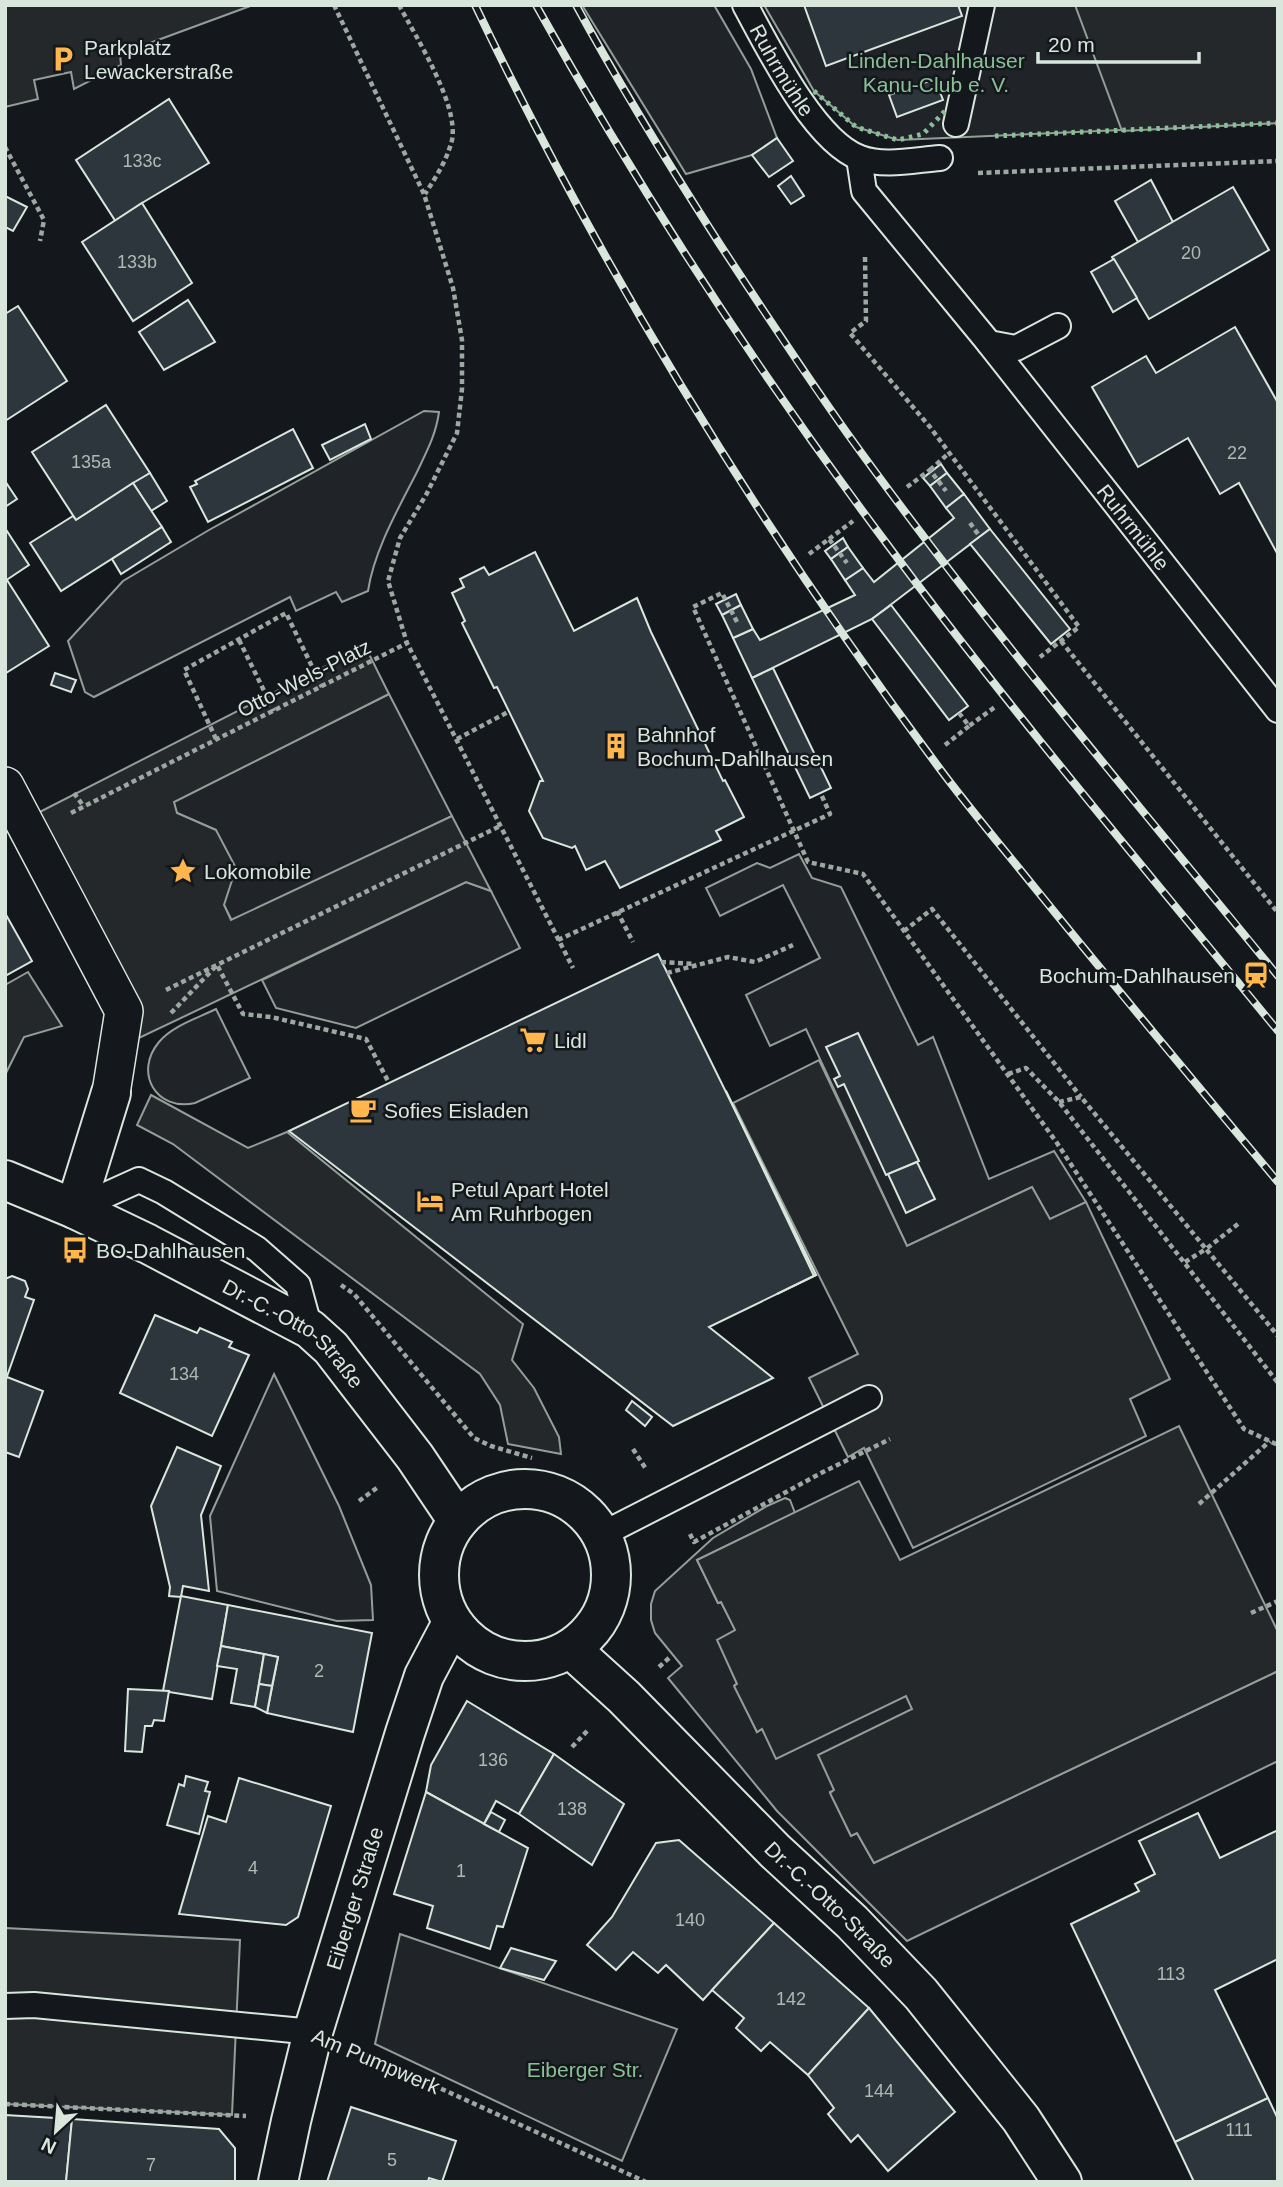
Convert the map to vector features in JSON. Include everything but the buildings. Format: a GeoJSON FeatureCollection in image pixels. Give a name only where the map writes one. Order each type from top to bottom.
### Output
{"type":"FeatureCollection","features":[{"type":"Feature","properties":{"kind":"street"},"geometry":{"type":"LineString","coordinates":[[5,786],[124,1011],[111,1093],[75,1209]]}},
{"type":"Feature","properties":{"kind":"street","name":"Dr.-C.-Otto-Straße"},"geometry":{"type":"LineString","coordinates":[[5,1180],[75,1209],[310,1329],[331,1348],[415,1457],[458,1521]]}},
{"type":"Feature","properties":{"kind":"street"},"geometry":{"type":"LineString","coordinates":[[513,1490],[540,1491],[559,1497],[576,1506],[590,1519],[601,1535],[610,1567],[607,1602],[596,1625],[571,1648],[547,1659],[528,1662],[502,1659],[478,1648],[458,1630],[444,1607],[439,1571],[444,1544],[458,1521],[471,1508],[495,1494],[513,1490]]}},
{"type":"Feature","properties":{"kind":"street","name":"Eiberger Straße"},"geometry":{"type":"LineString","coordinates":[[278,2182],[313,2032],[409,1721],[424,1676],[453,1623]]}},
{"type":"Feature","properties":{"kind":"street","name":"Dr.-C.-Otto-Straße"},"geometry":{"type":"LineString","coordinates":[[571,1648],[624,1697],[775,1851],[852,1922],[921,1994],[1021,2119],[1062,2182]]}},
{"type":"Feature","properties":{"kind":"lane","name":"Ruhrmühle"},"geometry":{"type":"LineString","coordinates":[[745,5],[808,111],[834,142],[859,158],[883,163],[940,158]]}},
{"type":"Feature","properties":{"kind":"lane"},"geometry":{"type":"LineString","coordinates":[[956,124],[982,5]]}},
{"type":"Feature","properties":{"kind":"lane"},"geometry":{"type":"LineString","coordinates":[[859,158],[864,191]]}},
{"type":"Feature","properties":{"kind":"lane","name":"Ruhrmühle"},"geometry":{"type":"LineString","coordinates":[[864,191],[989,344],[1278,710]]}},
{"type":"Feature","properties":{"kind":"lane"},"geometry":{"type":"LineString","coordinates":[[989,344],[1016,348],[1058,327]]}},
{"type":"Feature","properties":{"kind":"lane"},"geometry":{"type":"LineString","coordinates":[[75,1209],[139,1180],[164,1192],[257,1249],[298,1285],[310,1329]]}},
{"type":"Feature","properties":{"kind":"lane"},"geometry":{"type":"LineString","coordinates":[[601,1535],[869,1398]]}},
{"type":"Feature","properties":{"kind":"lane","name":"Am Pumpwerk"},"geometry":{"type":"LineString","coordinates":[[5,2006],[34,2005],[313,2032]]}},
{"type":"Feature","properties":{"kind":"path"},"geometry":{"type":"LineString","coordinates":[[334,5],[424,194],[453,288],[462,340],[462,389],[457,433],[426,495],[400,538],[388,581],[407,643],[573,968]]}},
{"type":"Feature","properties":{"kind":"path"},"geometry":{"type":"LineString","coordinates":[[399,5],[448,99],[452,138],[442,168],[424,194]]}},
{"type":"Feature","properties":{"kind":"path"},"geometry":{"type":"LineString","coordinates":[[5,147],[44,220],[40,241]]}},
{"type":"Feature","properties":{"kind":"path"},"geometry":{"type":"LineString","coordinates":[[940,158],[970,174],[1278,161]]}},
{"type":"Feature","properties":{"kind":"path"},"geometry":{"type":"LineString","coordinates":[[864,191],[866,321],[850,333],[930,427],[1079,627]]}},
{"type":"Feature","properties":{"kind":"path"},"geometry":{"type":"LineString","coordinates":[[907,487],[950,453]]}},
{"type":"Feature","properties":{"kind":"path"},"geometry":{"type":"LineString","coordinates":[[930,470],[946,491]]}},
{"type":"Feature","properties":{"kind":"path"},"geometry":{"type":"LineString","coordinates":[[809,554],[853,521]]}},
{"type":"Feature","properties":{"kind":"path"},"geometry":{"type":"LineString","coordinates":[[970,523],[978,534]]}},
{"type":"Feature","properties":{"kind":"path"},"geometry":{"type":"LineString","coordinates":[[829,540],[847,563]]}},
{"type":"Feature","properties":{"kind":"path"},"geometry":{"type":"LineString","coordinates":[[737,622],[722,593],[693,607],[808,862],[863,874],[1057,1143],[1244,1429],[1278,1445]]}},
{"type":"Feature","properties":{"kind":"path"},"geometry":{"type":"LineString","coordinates":[[216,740],[184,670],[286,614],[321,687]]}},
{"type":"Feature","properties":{"kind":"path"},"geometry":{"type":"LineString","coordinates":[[1040,657],[1084,622]]}},
{"type":"Feature","properties":{"kind":"path"},"geometry":{"type":"LineString","coordinates":[[239,640],[274,711]]}},
{"type":"Feature","properties":{"kind":"path"},"geometry":{"type":"LineString","coordinates":[[1061,641],[1278,913]]}},
{"type":"Feature","properties":{"kind":"path","name":"Otto-Wels-Platz"},"geometry":{"type":"LineString","coordinates":[[32,833],[407,643]]}},
{"type":"Feature","properties":{"kind":"path"},"geometry":{"type":"LineString","coordinates":[[945,745],[995,707]]}},
{"type":"Feature","properties":{"kind":"path"},"geometry":{"type":"LineString","coordinates":[[457,740],[508,712]]}},
{"type":"Feature","properties":{"kind":"path"},"geometry":{"type":"LineString","coordinates":[[959,713],[969,726]]}},
{"type":"Feature","properties":{"kind":"path"},"geometry":{"type":"LineString","coordinates":[[74,793],[84,807]]}},
{"type":"Feature","properties":{"kind":"path"},"geometry":{"type":"LineString","coordinates":[[558,940],[830,814],[821,794]]}},
{"type":"Feature","properties":{"kind":"path"},"geometry":{"type":"LineString","coordinates":[[124,1011],[500,827]]}},
{"type":"Feature","properties":{"kind":"path"},"geometry":{"type":"LineString","coordinates":[[904,931],[932,909],[1081,1097],[1278,1336]]}},
{"type":"Feature","properties":{"kind":"path"},"geometry":{"type":"LineString","coordinates":[[617,911],[632,942]]}},
{"type":"Feature","properties":{"kind":"path"},"geometry":{"type":"LineString","coordinates":[[667,973],[728,957],[755,962],[793,946]]}},
{"type":"Feature","properties":{"kind":"path"},"geometry":{"type":"LineString","coordinates":[[661,961],[700,965]]}},
{"type":"Feature","properties":{"kind":"path"},"geometry":{"type":"LineString","coordinates":[[217,965],[243,1014],[271,1017],[366,1039],[388,1083]]}},
{"type":"Feature","properties":{"kind":"path"},"geometry":{"type":"LineString","coordinates":[[1008,1074],[1026,1068],[1059,1102],[1278,1383]]}},
{"type":"Feature","properties":{"kind":"path"},"geometry":{"type":"LineString","coordinates":[[1059,1102],[1081,1097]]}},
{"type":"Feature","properties":{"kind":"path"},"geometry":{"type":"LineString","coordinates":[[1185,1262],[1238,1224]]}},
{"type":"Feature","properties":{"kind":"path"},"geometry":{"type":"LineString","coordinates":[[694,1542],[890,1439]]}},
{"type":"Feature","properties":{"kind":"path"},"geometry":{"type":"LineString","coordinates":[[1199,1504],[1270,1441]]}},
{"type":"Feature","properties":{"kind":"path"},"geometry":{"type":"LineString","coordinates":[[633,1449],[641,1461]]}},
{"type":"Feature","properties":{"kind":"path"},"geometry":{"type":"LineString","coordinates":[[359,1501],[383,1483]]}},
{"type":"Feature","properties":{"kind":"path"},"geometry":{"type":"LineString","coordinates":[[1251,1613],[1278,1601]]}},
{"type":"Feature","properties":{"kind":"path"},"geometry":{"type":"LineString","coordinates":[[661,1665],[668,1658]]}},
{"type":"Feature","properties":{"kind":"path"},"geometry":{"type":"LineString","coordinates":[[572,1746],[597,1721]]}},
{"type":"Feature","properties":{"kind":"path","name":"Am Pumpwerk"},"geometry":{"type":"LineString","coordinates":[[313,2032],[646,2182]]}},
{"type":"Feature","properties":{"kind":"path"},"geometry":{"type":"LineString","coordinates":[[5,2104],[232,2115],[291,2121]]}},
{"type":"Feature","properties":{"kind":"green space"},"geometry":{"type":"Polygon","coordinates":[[[582,5],[714,5],[751,69],[777,138],[752,155],[686,174],[582,5]]]}},
{"type":"Feature","properties":{"kind":"green space","name":"Linden-Dahlhauser Kanu-Club e. V."},"geometry":{"type":"Polygon","coordinates":[[[764,5],[1278,5],[1278,123],[898,140],[856,127],[814,91],[764,5]]]}},
{"type":"Feature","properties":{"kind":"green space"},"geometry":{"type":"Polygon","coordinates":[[[424,411],[439,412],[436,428],[381,546],[368,591],[342,602],[336,592],[296,611],[290,597],[94,697],[85,692],[68,641],[123,581],[209,530],[424,411]]]}},
{"type":"Feature","properties":{"kind":"green space"},"geometry":{"type":"Polygon","coordinates":[[[389,694],[452,816],[232,921],[224,905],[216,830],[177,813],[173,802],[389,694]]]}},
{"type":"Feature","properties":{"kind":"green space"},"geometry":{"type":"Polygon","coordinates":[[[799,854],[812,878],[841,887],[918,1045],[933,1037],[989,1179],[1054,1151],[1086,1202],[1050,1220],[1032,1187],[907,1246],[806,1029],[770,1046],[746,995],[820,958],[783,885],[720,916],[706,888],[757,863],[770,868],[799,854]]]}},
{"type":"Feature","properties":{"kind":"green space"},"geometry":{"type":"Polygon","coordinates":[[[466,882],[491,891],[520,948],[356,1028],[276,1008],[262,980],[466,882]]]}},
{"type":"Feature","properties":{"kind":"green space"},"geometry":{"type":"Polygon","coordinates":[[[216,1009],[250,1078],[195,1103],[170,1102],[153,1088],[148,1066],[152,1054],[159,1042],[171,1031],[216,1009]]]}},
{"type":"Feature","properties":{"kind":"green space"},"geometry":{"type":"Polygon","coordinates":[[[274,1374],[339,1506],[371,1585],[373,1620],[337,1621],[217,1591],[210,1516],[274,1374]]]}},
{"type":"Feature","properties":{"kind":"green space"},"geometry":{"type":"Polygon","coordinates":[[[785,1498],[790,1500],[795,1513],[697,1560],[718,1603],[721,1602],[736,1631],[735,1685],[757,1732],[906,1696],[913,1709],[835,1790],[830,1792],[851,1836],[857,1833],[874,1863],[1278,1671],[1278,1761],[907,1941],[777,1811],[668,1678],[682,1666],[655,1633],[651,1620],[651,1604],[655,1591],[713,1538],[785,1498]]]}},
{"type":"Feature","properties":{"kind":"green space","name":"Eiberger Str."},"geometry":{"type":"Polygon","coordinates":[[[400,1934],[677,2029],[622,2161],[375,2044],[400,1934]]]}},
{"type":"Feature","properties":{"kind":"shaded area","name":"Parkplatz Lewackerstraße"},"geometry":{"type":"Polygon","coordinates":[[[5,5],[253,5],[120,54],[121,65],[74,89],[71,72],[34,80],[38,99],[5,107],[5,5]]]}},
{"type":"Feature","properties":{"kind":"shaded area"},"geometry":{"type":"Polygon","coordinates":[[[1075,5],[1278,5],[1278,123],[1122,131],[1075,5]]]}},
{"type":"Feature","properties":{"kind":"shaded area"},"geometry":{"type":"Polygon","coordinates":[[[365,646],[389,694],[174,802],[177,813],[216,830],[236,868],[224,905],[231,920],[452,816],[491,891],[466,882],[139,1038],[24,820],[365,646]]]}},
{"type":"Feature","properties":{"kind":"shaded area"},"geometry":{"type":"Polygon","coordinates":[[[28,972],[62,1026],[24,1037],[5,1075],[5,985],[28,972]]]}},
{"type":"Feature","properties":{"kind":"shaded area"},"geometry":{"type":"Polygon","coordinates":[[[819,1060],[907,1246],[1032,1187],[1050,1219],[1086,1202],[1170,1379],[1130,1399],[1146,1436],[913,1548],[864,1448],[848,1457],[809,1378],[858,1354],[733,1103],[819,1060]]]}},
{"type":"Feature","properties":{"kind":"shaded area"},"geometry":{"type":"Polygon","coordinates":[[[151,1095],[248,1148],[287,1132],[523,1324],[512,1360],[534,1388],[559,1437],[561,1454],[508,1444],[500,1405],[480,1374],[173,1144],[137,1125],[151,1095]]]}},
{"type":"Feature","properties":{"kind":"shaded area"},"geometry":{"type":"Polygon","coordinates":[[[1179,1426],[1278,1632],[1278,1671],[874,1863],[857,1833],[851,1836],[830,1793],[834,1790],[818,1755],[912,1709],[906,1696],[776,1759],[762,1729],[757,1732],[734,1686],[737,1684],[717,1640],[735,1630],[697,1560],[859,1481],[900,1560],[1179,1426]]]}},
{"type":"Feature","properties":{"kind":"shaded area"},"geometry":{"type":"Polygon","coordinates":[[[5,1928],[240,1940],[232,2115],[5,2104],[5,1928]]]}},
{"type":"Feature","properties":{"kind":"railway"},"geometry":{"type":"LineString","coordinates":[[475,5],[524,105],[631,300],[747,491],[808,584],[961,796],[1278,1182]]}},
{"type":"Feature","properties":{"kind":"railway"},"geometry":{"type":"LineString","coordinates":[[536,5],[617,144],[702,281],[839,479],[1030,729],[1278,1031]]}},
{"type":"Feature","properties":{"kind":"railway"},"geometry":{"type":"LineString","coordinates":[[576,5],[700,214],[847,433],[1004,640],[1278,976]]}},
{"type":"Feature","properties":{"kind":"hedge"},"geometry":{"type":"LineString","coordinates":[[814,91],[856,127],[898,140],[923,134],[946,110]]}},
{"type":"Feature","properties":{"kind":"hedge"},"geometry":{"type":"LineString","coordinates":[[995,136],[1278,123]]}},
{"type":"Feature","properties":{"kind":"place","name":"Parkplatz Lewackerstraße"},"geometry":{"type":"Point","coordinates":[63,59]}},
{"type":"Feature","properties":{"kind":"place","name":"Bahnhof Bochum-Dahlhausen"},"geometry":{"type":"Point","coordinates":[616,746]}},
{"type":"Feature","properties":{"kind":"place","name":"Lokomobile"},"geometry":{"type":"Point","coordinates":[183,871]}},
{"type":"Feature","properties":{"kind":"place","name":"Bochum-Dahlhausen"},"geometry":{"type":"Point","coordinates":[1256,975]}},
{"type":"Feature","properties":{"kind":"place","name":"Lidl"},"geometry":{"type":"Point","coordinates":[533,1040]}},
{"type":"Feature","properties":{"kind":"place","name":"Sofies Eisladen"},"geometry":{"type":"Point","coordinates":[363,1110]}},
{"type":"Feature","properties":{"kind":"place","name":"Petul Apart Hotel Am Ruhrbogen"},"geometry":{"type":"Point","coordinates":[430,1201]}},
{"type":"Feature","properties":{"kind":"place","name":"BO-Dahlhausen"},"geometry":{"type":"Point","coordinates":[75,1250]}}]}
